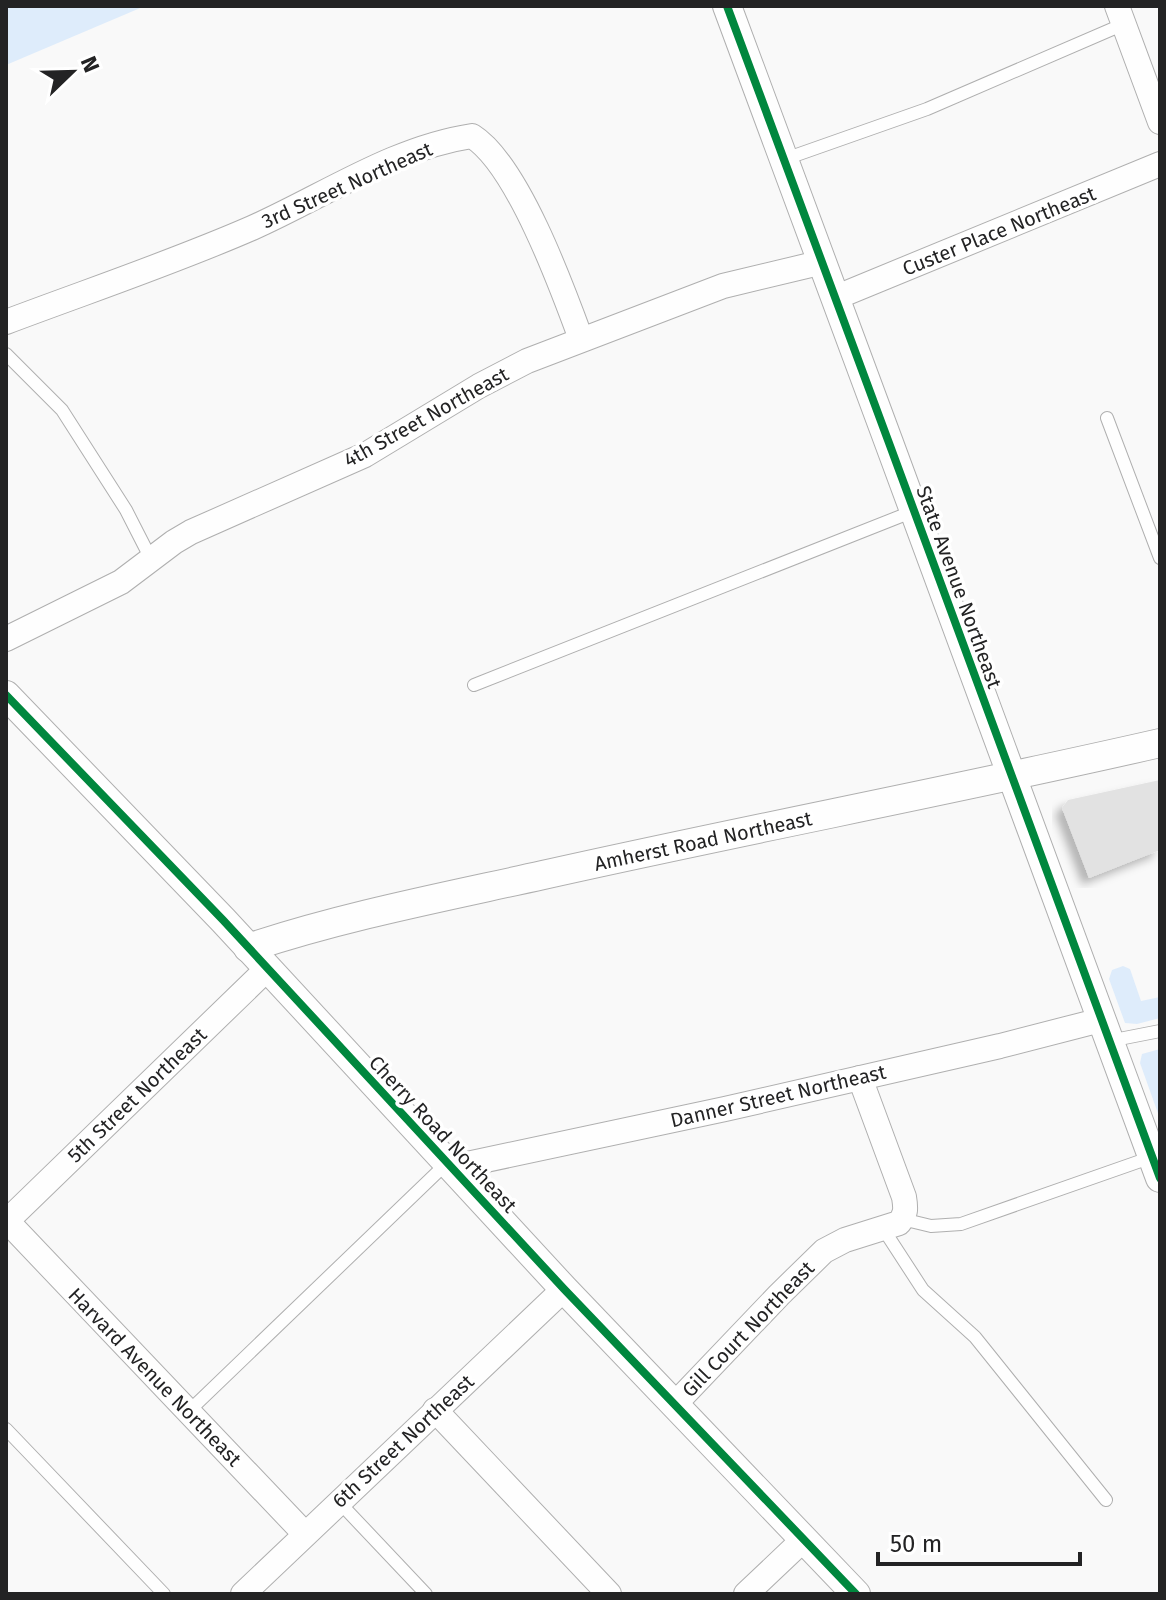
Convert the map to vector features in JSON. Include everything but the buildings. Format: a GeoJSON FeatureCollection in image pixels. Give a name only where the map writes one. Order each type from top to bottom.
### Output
{"type":"FeatureCollection","features":[{"type":"Feature","properties":{"kind":"street","name":"State Avenue Northeast"},"geometry":{"type":"LineString","coordinates":[[727,6],[837,297],[1010,777],[1156,1168]]}},
{"type":"Feature","properties":{"kind":"street"},"geometry":{"type":"LineString","coordinates":[[1120,15],[1160,122]]}},
{"type":"Feature","properties":{"kind":"street","name":"3rd Street Northeast"},"geometry":{"type":"LineString","coordinates":[[6,322],[253,227],[361,174],[449,139],[472,136],[486,144],[508,176],[556,271],[581,339]]}},
{"type":"Feature","properties":{"kind":"street","name":"Custer Place Northeast"},"geometry":{"type":"LineString","coordinates":[[837,297],[1160,164]]}},
{"type":"Feature","properties":{"kind":"street","name":"4th Street Northeast"},"geometry":{"type":"LineString","coordinates":[[6,639],[107,589],[191,532],[365,455],[479,386],[527,361],[723,286],[823,262]]}},
{"type":"Feature","properties":{"kind":"street","name":"Cherry Road Northeast"},"geometry":{"type":"LineString","coordinates":[[6,695],[258,958],[564,1289],[856,1594]]}},
{"type":"Feature","properties":{"kind":"street","name":"Amherst Road Northeast"},"geometry":{"type":"LineString","coordinates":[[258,958],[287,935],[361,916],[1160,743]]}},
{"type":"Feature","properties":{"kind":"street","name":"5th Street Northeast"},"geometry":{"type":"LineString","coordinates":[[6,1221],[258,958]]}},
{"type":"Feature","properties":{"kind":"street","name":"Danner Street Northeast"},"geometry":{"type":"LineString","coordinates":[[450,1165],[725,1109],[1000,1046],[1105,1031]]}},
{"type":"Feature","properties":{"kind":"street"},"geometry":{"type":"LineString","coordinates":[[860,1078],[904,1197],[906,1208],[893,1224]]}},
{"type":"Feature","properties":{"kind":"street","name":"Harvard Avenue Northeast"},"geometry":{"type":"LineString","coordinates":[[6,1221],[305,1534]]}},
{"type":"Feature","properties":{"kind":"street","name":"Gill Court Northeast"},"geometry":{"type":"LineString","coordinates":[[675,1404],[824,1251],[845,1240],[893,1224]]}},
{"type":"Feature","properties":{"kind":"street","name":"6th Street Northeast"},"geometry":{"type":"LineString","coordinates":[[243,1594],[564,1289]]}},
{"type":"Feature","properties":{"kind":"street"},"geometry":{"type":"LineString","coordinates":[[435,1410],[609,1594]]}},
{"type":"Feature","properties":{"kind":"street"},"geometry":{"type":"LineString","coordinates":[[746,1594],[804,1539]]}},
{"type":"Feature","properties":{"kind":"lane"},"geometry":{"type":"LineString","coordinates":[[784,159],[927,109],[1120,15]]}},
{"type":"Feature","properties":{"kind":"lane"},"geometry":{"type":"LineString","coordinates":[[6,354],[62,410],[126,510],[151,559]]}},
{"type":"Feature","properties":{"kind":"lane"},"geometry":{"type":"LineString","coordinates":[[1107,418],[1160,558]]}},
{"type":"Feature","properties":{"kind":"lane"},"geometry":{"type":"LineString","coordinates":[[474,685],[914,511]]}},
{"type":"Feature","properties":{"kind":"lane"},"geometry":{"type":"LineString","coordinates":[[1105,1031],[1160,1031]]}},
{"type":"Feature","properties":{"kind":"lane"},"geometry":{"type":"LineString","coordinates":[[188,1412],[450,1165]]}},
{"type":"Feature","properties":{"kind":"lane"},"geometry":{"type":"LineString","coordinates":[[1106,1500],[975,1337],[923,1290],[893,1224],[961,1224],[1156,1168]]}},
{"type":"Feature","properties":{"kind":"lane"},"geometry":{"type":"LineString","coordinates":[[6,1429],[164,1594]]}},
{"type":"Feature","properties":{"kind":"lane"},"geometry":{"type":"LineString","coordinates":[[339,1502],[426,1594]]}},
{"type":"Feature","properties":{"kind":"shaded area"},"geometry":{"type":"Polygon","coordinates":[[[6,6],[145,6],[6,65],[6,6]]]}},
{"type":"Feature","properties":{"kind":"shaded area"},"geometry":{"type":"Polygon","coordinates":[[[1123,966],[1130,969],[1141,1001],[1160,997],[1160,1018],[1137,1024],[1125,1023],[1109,979],[1112,970],[1123,966]]]}},
{"type":"Feature","properties":{"kind":"shaded area"},"geometry":{"type":"Polygon","coordinates":[[[1160,1049],[1160,1119],[1140,1063],[1142,1054],[1160,1049]]]}},
{"type":"Feature","properties":{"kind":"cycle path"},"geometry":{"type":"LineString","coordinates":[[727,6],[1160,1178]]}},
{"type":"Feature","properties":{"kind":"cycle path"},"geometry":{"type":"LineString","coordinates":[[6,695],[223,920],[564,1289],[856,1594]]}}]}
